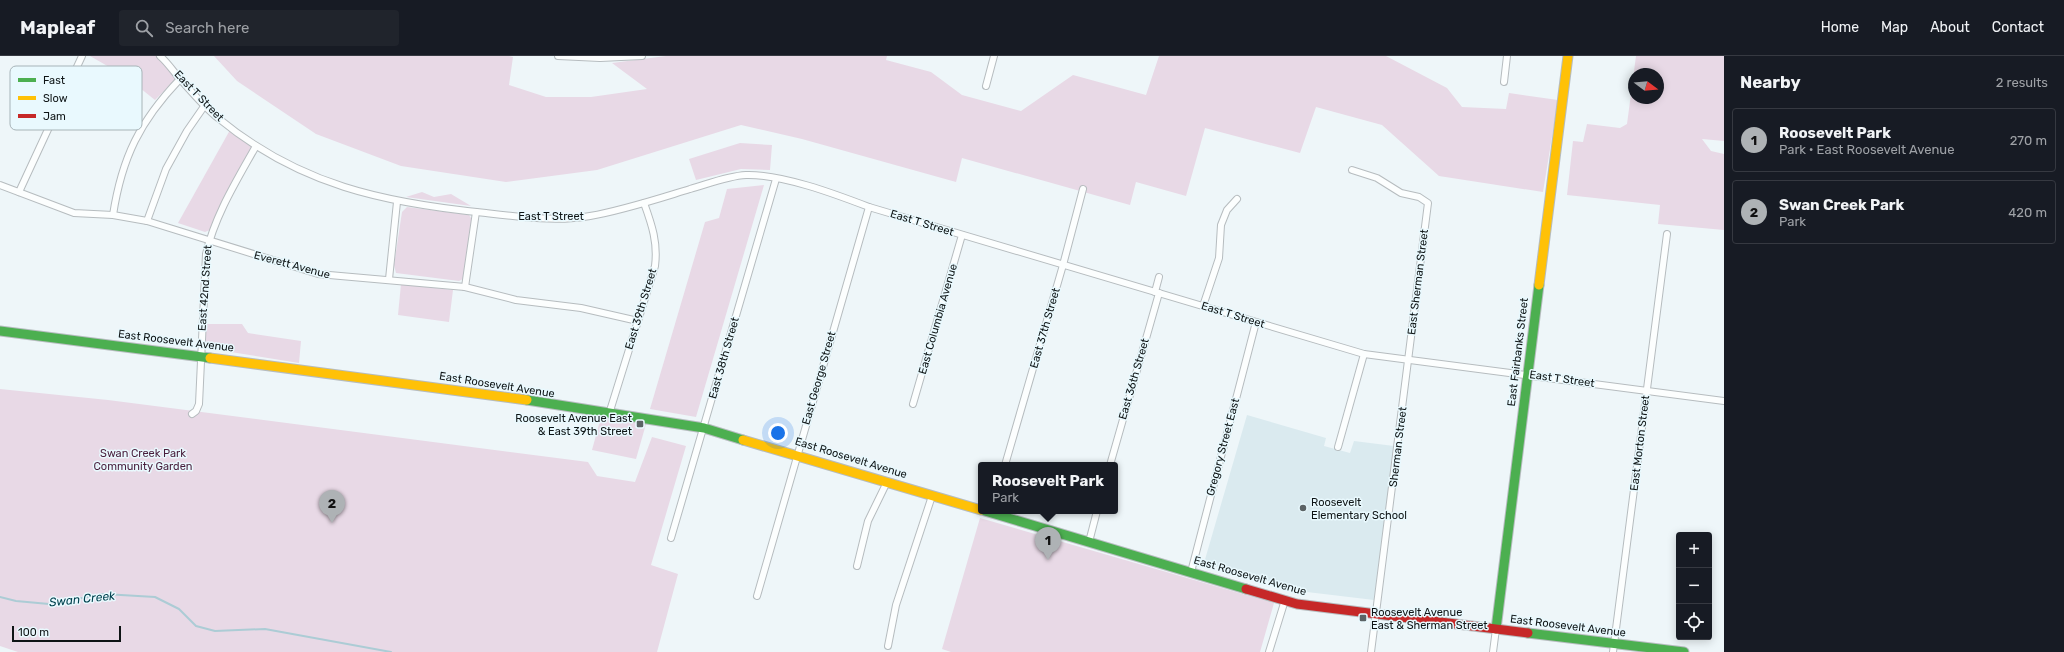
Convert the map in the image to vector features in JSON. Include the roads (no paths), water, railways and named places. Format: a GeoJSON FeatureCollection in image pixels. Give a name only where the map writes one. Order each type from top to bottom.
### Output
{"type":"FeatureCollection","features":[{"type":"Feature","properties":{"kind":"street"},"geometry":{"type":"LineString","coordinates":[[77,66],[82,56]]}},
{"type":"Feature","properties":{"kind":"street","name":"East T Street"},"geometry":{"type":"LineString","coordinates":[[160,56],[217,117],[256,146],[289,166],[320,180],[359,193],[397,202],[511,216],[587,216],[644,203],[738,176],[755,175],[830,192],[869,207],[1364,354],[1527,374],[1646,392],[1724,401]]}},
{"type":"Feature","properties":{"kind":"street"},"geometry":{"type":"LineString","coordinates":[[558,56],[642,56]]}},
{"type":"Feature","properties":{"kind":"street"},"geometry":{"type":"LineString","coordinates":[[986,86],[994,56]]}},
{"type":"Feature","properties":{"kind":"street"},"geometry":{"type":"LineString","coordinates":[[1504,82],[1507,56]]}},
{"type":"Feature","properties":{"kind":"street","name":"East Fairbanks Street"},"geometry":{"type":"LineString","coordinates":[[1493,652],[1568,56]]}},
{"type":"Feature","properties":{"kind":"street"},"geometry":{"type":"LineString","coordinates":[[142,128],[151,111],[180,79]]}},
{"type":"Feature","properties":{"kind":"street"},"geometry":{"type":"LineString","coordinates":[[147,221],[166,169],[205,105]]}},
{"type":"Feature","properties":{"kind":"street"},"geometry":{"type":"LineString","coordinates":[[19,192],[48,130]]}},
{"type":"Feature","properties":{"kind":"street"},"geometry":{"type":"LineString","coordinates":[[113,215],[118,184],[133,145],[141,130]]}},
{"type":"Feature","properties":{"kind":"street","name":"East 42nd Street"},"geometry":{"type":"LineString","coordinates":[[192,414],[196,411],[199,404],[206,254],[209,240],[222,208],[256,146]]}},
{"type":"Feature","properties":{"kind":"street","name":"East Sherman Street"},"geometry":{"type":"LineString","coordinates":[[1352,170],[1377,178],[1401,193],[1418,197],[1428,203],[1409,360]]}},
{"type":"Feature","properties":{"kind":"street","name":"East 38th Street"},"geometry":{"type":"LineString","coordinates":[[671,538],[776,179]]}},
{"type":"Feature","properties":{"kind":"street","name":"Everett Avenue"},"geometry":{"type":"LineString","coordinates":[[0,185],[74,213],[113,215],[147,221],[318,274],[389,279],[465,287],[516,300],[581,308],[638,320]]}},
{"type":"Feature","properties":{"kind":"street","name":"East 37th Street"},"geometry":{"type":"LineString","coordinates":[[1006,462],[1063,265],[1083,189]]}},
{"type":"Feature","properties":{"kind":"street"},"geometry":{"type":"LineString","coordinates":[[1203,306],[1219,258],[1221,225],[1227,210],[1237,199]]}},
{"type":"Feature","properties":{"kind":"street"},"geometry":{"type":"LineString","coordinates":[[389,279],[397,202]]}},
{"type":"Feature","properties":{"kind":"street","name":"East 39th Street"},"geometry":{"type":"LineString","coordinates":[[609,414],[655,266],[656,254],[654,230],[644,203]]}},
{"type":"Feature","properties":{"kind":"street","name":"East George Street"},"geometry":{"type":"LineString","coordinates":[[757,596],[869,207]]}},
{"type":"Feature","properties":{"kind":"street"},"geometry":{"type":"LineString","coordinates":[[465,287],[476,212]]}},
{"type":"Feature","properties":{"kind":"street","name":"East Morton Street"},"geometry":{"type":"LineString","coordinates":[[1613,648],[1667,234]]}},
{"type":"Feature","properties":{"kind":"street","name":"East Columbia Avenue"},"geometry":{"type":"LineString","coordinates":[[913,404],[962,235]]}},
{"type":"Feature","properties":{"kind":"street","name":"East 36th Street"},"geometry":{"type":"LineString","coordinates":[[1111,462],[1157,293],[1159,277]]}},
{"type":"Feature","properties":{"kind":"street","name":"Gregory Street East"},"geometry":{"type":"LineString","coordinates":[[1191,572],[1256,322]]}},
{"type":"Feature","properties":{"kind":"street","name":"East Roosevelt Avenue"},"geometry":{"type":"LineString","coordinates":[[0,331],[473,392],[704,428],[978,509]]}},
{"type":"Feature","properties":{"kind":"street"},"geometry":{"type":"LineString","coordinates":[[1338,447],[1364,354]]}},
{"type":"Feature","properties":{"kind":"street","name":"Sherman Street"},"geometry":{"type":"LineString","coordinates":[[1371,652],[1409,360]]}},
{"type":"Feature","properties":{"kind":"street"},"geometry":{"type":"LineString","coordinates":[[857,566],[868,521],[887,482]]}},
{"type":"Feature","properties":{"kind":"street"},"geometry":{"type":"LineString","coordinates":[[888,646],[896,605],[932,496]]}},
{"type":"Feature","properties":{"kind":"street","name":"East Roosevelt Avenue"},"geometry":{"type":"LineString","coordinates":[[996,514],[1297,604],[1496,629],[1613,648],[1684,652]]}},
{"type":"Feature","properties":{"kind":"street"},"geometry":{"type":"LineString","coordinates":[[1089,542],[1096,514]]}},
{"type":"Feature","properties":{"kind":"street"},"geometry":{"type":"LineString","coordinates":[[1269,652],[1285,600]]}},
{"type":"Feature","properties":{"kind":"waterway","name":"Swan Creek"},"geometry":{"type":"LineString","coordinates":[[0,597],[16,601],[49,604],[104,594],[155,597],[179,609],[196,626],[215,631],[265,629],[391,652]]}},
{"type":"Feature","properties":{"kind":"place","name":"Roosevelt Avenue East & East 39th Street"},"geometry":{"type":"Point","coordinates":[640,424]}},
{"type":"Feature","properties":{"kind":"place","name":"Roosevelt Elementary School"},"geometry":{"type":"Point","coordinates":[1303,508]}},
{"type":"Feature","properties":{"kind":"place","name":"Swan Creek Park"},"geometry":{"type":"Point","coordinates":[332,523]}},
{"type":"Feature","properties":{"kind":"place","name":"Roosevelt Park"},"geometry":{"type":"Point","coordinates":[1048,560]}},
{"type":"Feature","properties":{"kind":"place","name":"Roosevelt Avenue East & Sherman Street"},"geometry":{"type":"Point","coordinates":[1363,618]}},
{"type":"Feature","properties":{"kind":"park label","name":"Swan Creek Park Community Garden"},"geometry":{"type":"Point","coordinates":[143,459]}}]}
